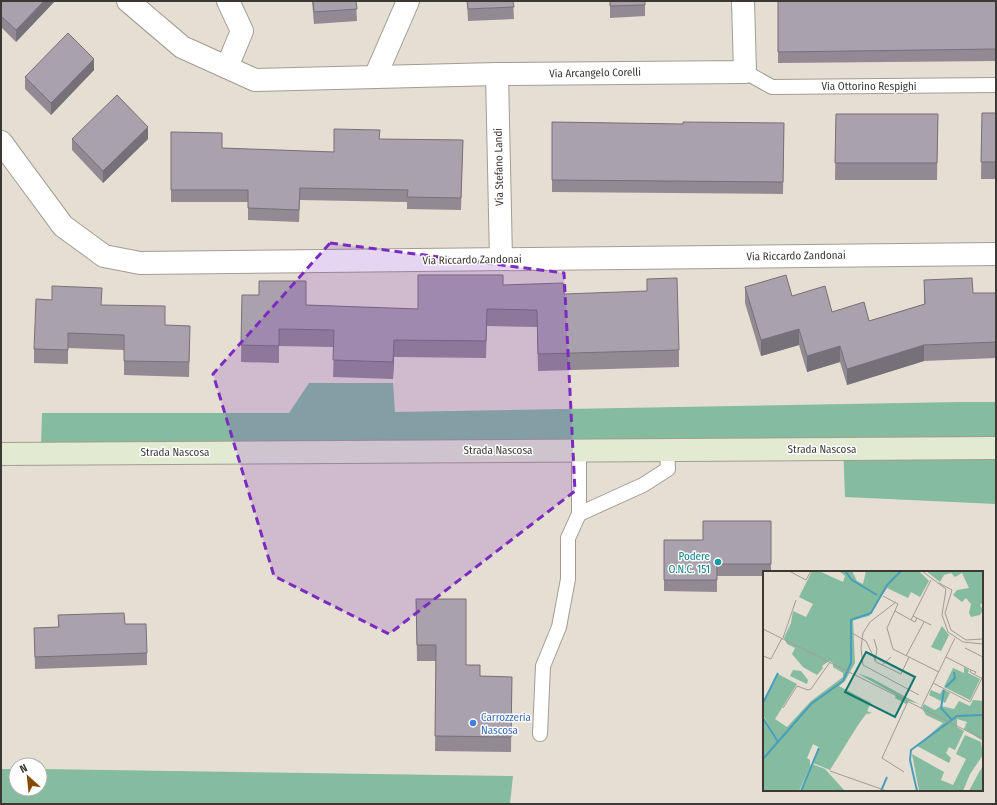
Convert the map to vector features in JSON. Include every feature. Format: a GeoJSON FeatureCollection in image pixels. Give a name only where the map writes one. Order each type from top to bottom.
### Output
{"type":"FeatureCollection","features":[{"type":"Feature","properties":{"kind":"street","name":"Via Arcangelo Corelli"},"geometry":{"type":"LineString","coordinates":[[128,1],[182,47],[255,80],[497,74],[745,72]]}},
{"type":"Feature","properties":{"kind":"street"},"geometry":{"type":"LineString","coordinates":[[227,68],[242,31],[228,1]]}},
{"type":"Feature","properties":{"kind":"street"},"geometry":{"type":"LineString","coordinates":[[375,77],[408,1]]}},
{"type":"Feature","properties":{"kind":"street"},"geometry":{"type":"LineString","coordinates":[[743,1],[745,72]]}},
{"type":"Feature","properties":{"kind":"street","name":"Via Stefano Landi"},"geometry":{"type":"LineString","coordinates":[[497,74],[501,259]]}},
{"type":"Feature","properties":{"kind":"street","name":"Via Riccardo Zandonai"},"geometry":{"type":"LineString","coordinates":[[1,142],[63,226],[104,256],[140,263],[996,254]]}},
{"type":"Feature","properties":{"kind":"street","name":"Strada Nascosa"},"geometry":{"type":"LineString","coordinates":[[1,454],[996,448]]}},
{"type":"Feature","properties":{"kind":"lane","name":"Via Ottorino Respighi"},"geometry":{"type":"LineString","coordinates":[[745,72],[772,87],[996,85]]}},
{"type":"Feature","properties":{"kind":"lane"},"geometry":{"type":"LineString","coordinates":[[540,734],[543,666],[559,627],[568,579],[568,538],[579,514],[579,450]]}},
{"type":"Feature","properties":{"kind":"lane"},"geometry":{"type":"LineString","coordinates":[[579,514],[643,485],[668,469],[667,450]]}},
{"type":"Feature","properties":{"kind":"highlighted area"},"geometry":{"type":"Polygon","coordinates":[[[330,243],[564,273],[575,491],[389,634],[274,576],[213,374],[330,243]]]}},
{"type":"Feature","properties":{"kind":"green space"},"geometry":{"type":"Polygon","coordinates":[[[309,383],[393,383],[395,412],[996,402],[996,504],[845,497],[843,442],[41,446],[42,413],[289,413],[309,383]]]}},
{"type":"Feature","properties":{"kind":"green space"},"geometry":{"type":"Polygon","coordinates":[[[1,769],[8,769],[8,797],[48,797],[48,769],[513,776],[510,804],[1,804],[1,769]]]}},
{"type":"Feature","properties":{"kind":"building"},"geometry":{"type":"Polygon","coordinates":[[[1,1],[44,1],[16,30],[1,16],[1,1]]]}},
{"type":"Feature","properties":{"kind":"building"},"geometry":{"type":"Polygon","coordinates":[[[313,1],[356,1],[357,9],[314,12],[313,1]]]}},
{"type":"Feature","properties":{"kind":"building"},"geometry":{"type":"Polygon","coordinates":[[[467,1],[513,1],[514,7],[468,9],[467,1]]]}},
{"type":"Feature","properties":{"kind":"building"},"geometry":{"type":"Polygon","coordinates":[[[610,1],[645,1],[645,5],[610,6],[610,1]]]}},
{"type":"Feature","properties":{"kind":"building"},"geometry":{"type":"Polygon","coordinates":[[[778,1],[996,1],[996,49],[778,52],[778,1]]]}},
{"type":"Feature","properties":{"kind":"building"},"geometry":{"type":"Polygon","coordinates":[[[68,33],[94,59],[51,103],[25,77],[68,33]]]}},
{"type":"Feature","properties":{"kind":"building"},"geometry":{"type":"Polygon","coordinates":[[[117,95],[148,127],[103,171],[72,139],[117,95]]]}},
{"type":"Feature","properties":{"kind":"building"},"geometry":{"type":"Polygon","coordinates":[[[982,113],[996,113],[996,162],[981,162],[982,113]]]}},
{"type":"Feature","properties":{"kind":"building"},"geometry":{"type":"Polygon","coordinates":[[[836,114],[938,114],[937,163],[835,163],[836,114]]]}},
{"type":"Feature","properties":{"kind":"building"},"geometry":{"type":"Polygon","coordinates":[[[552,122],[683,124],[683,122],[784,123],[783,182],[552,180],[552,122]]]}},
{"type":"Feature","properties":{"kind":"building"},"geometry":{"type":"Polygon","coordinates":[[[334,129],[380,130],[379,139],[463,140],[461,198],[407,197],[408,190],[300,188],[299,210],[248,208],[248,190],[171,190],[171,132],[222,133],[222,148],[334,152],[334,129]]]}},
{"type":"Feature","properties":{"kind":"building"},"geometry":{"type":"Polygon","coordinates":[[[418,275],[503,275],[503,285],[563,283],[564,294],[647,291],[647,279],[677,278],[679,350],[538,354],[537,310],[487,309],[486,341],[394,340],[393,362],[333,360],[334,330],[279,329],[279,346],[241,345],[242,295],[259,295],[259,281],[306,281],[306,305],[418,309],[418,275]]]}},
{"type":"Feature","properties":{"kind":"building"},"geometry":{"type":"Polygon","coordinates":[[[786,275],[792,296],[825,286],[832,312],[864,302],[869,321],[925,304],[924,280],[972,278],[973,293],[996,293],[996,342],[924,345],[847,369],[840,346],[807,356],[799,329],[761,340],[745,287],[786,275]]]}},
{"type":"Feature","properties":{"kind":"building"},"geometry":{"type":"Polygon","coordinates":[[[52,286],[102,288],[101,305],[165,306],[165,325],[190,326],[189,362],[124,361],[124,335],[68,333],[68,350],[34,349],[36,299],[52,300],[52,286]]]}},
{"type":"Feature","properties":{"kind":"building","name":"Podere O.N.C. 151"},"geometry":{"type":"Polygon","coordinates":[[[703,521],[771,521],[771,564],[717,564],[717,580],[664,580],[664,540],[703,540],[703,521]]]}},
{"type":"Feature","properties":{"kind":"building"},"geometry":{"type":"Polygon","coordinates":[[[416,599],[466,599],[466,665],[480,665],[480,676],[512,677],[511,737],[435,736],[436,645],[417,645],[416,599]]]}},
{"type":"Feature","properties":{"kind":"building"},"geometry":{"type":"Polygon","coordinates":[[[124,613],[125,624],[146,624],[147,653],[35,657],[34,628],[59,627],[58,615],[124,613]]]}},
{"type":"Feature","properties":{"kind":"place","name":"Podere O.N.C. 151"},"geometry":{"type":"Point","coordinates":[718,562]}},
{"type":"Feature","properties":{"kind":"place","name":"Carrozzeria Nascosa"},"geometry":{"type":"Point","coordinates":[473,723]}}]}
